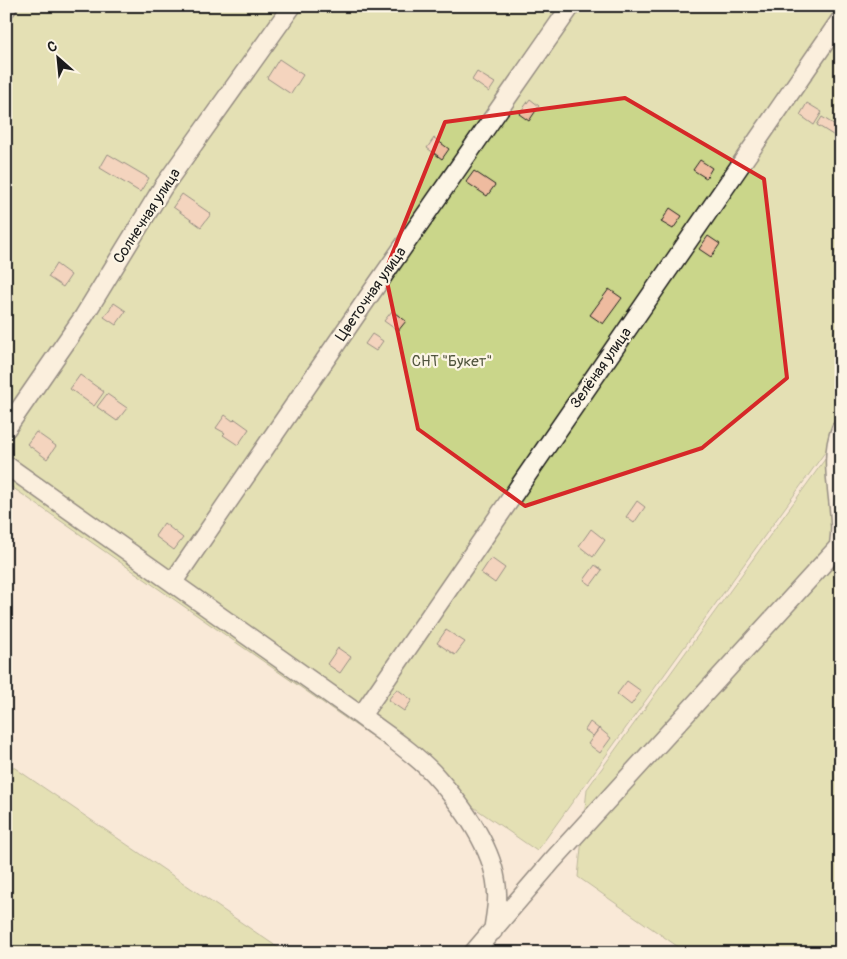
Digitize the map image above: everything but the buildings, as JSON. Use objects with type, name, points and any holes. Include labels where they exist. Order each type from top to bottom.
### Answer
[{"type":"street","name":"Солнечная улица","points":[[6,429],[84,316],[163,187],[292,6]]},
{"type":"street","name":"Цветочная улица","points":[[173,582],[571,6]]},
{"type":"street","name":"Зелёная улица","points":[[361,716],[841,19]]},
{"type":"street","points":[[473,953],[552,860],[840,544],[835,461],[836,440],[841,429]]},
{"type":"street","points":[[6,465],[361,716],[403,747],[432,772],[478,833],[488,852],[494,869],[497,892],[493,931]]},
{"type":"highlighted area","points":[[625,98],[764,179],[787,378],[702,448],[525,506],[418,429],[385,272],[445,122]]},
{"type":"green space","name":"СНТ \"Букет\"","points":[[6,6],[841,6],[841,430],[537,851],[6,483]]},
{"type":"green space","points":[[841,437],[841,953],[687,953],[578,877],[587,789]]},
{"type":"green space","points":[[6,762],[286,953],[6,953]]}]
